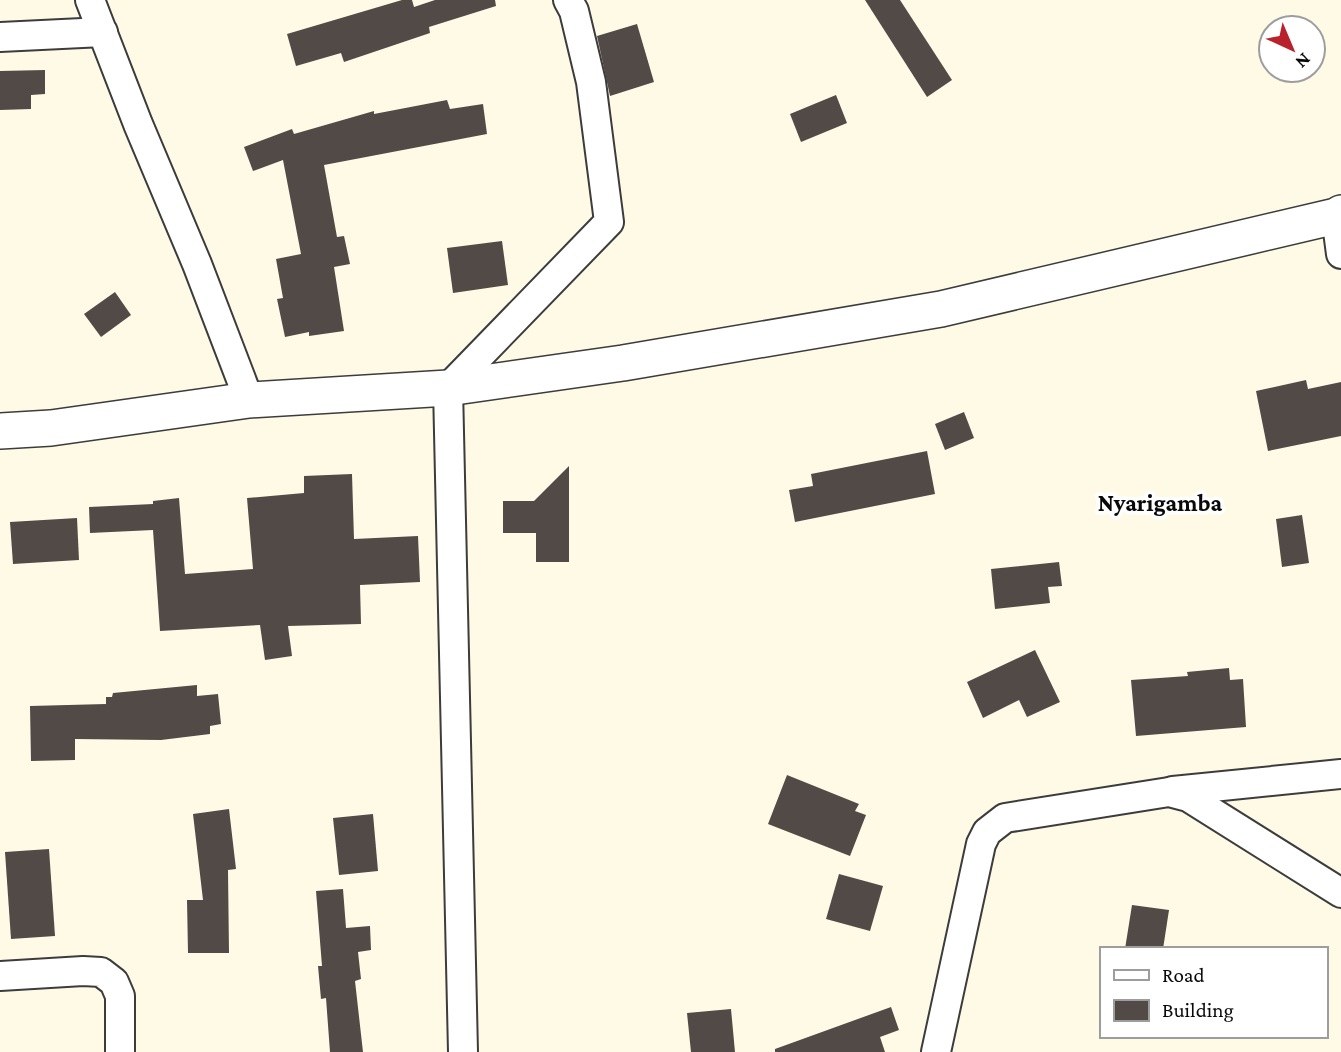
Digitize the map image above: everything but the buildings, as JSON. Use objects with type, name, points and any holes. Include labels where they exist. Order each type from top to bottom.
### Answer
[{"type":"street","points":[[90,0],[138,124],[198,264],[249,400]]},
{"type":"street","points":[[463,1052],[448,388],[609,222],[591,82],[574,11],[568,0]]},
{"type":"street","points":[[0,37],[103,32]]},
{"type":"street","points":[[0,431],[51,428],[249,400],[448,388],[623,363],[941,309],[1338,214],[1341,254]]},
{"type":"street","points":[[936,1052],[981,844],[987,832],[1005,818],[1169,792],[1341,774]]},
{"type":"street","points":[[1169,792],[1188,797],[1341,893]]},
{"type":"street","points":[[0,976],[101,972],[114,982],[120,996],[120,1052]]},
{"type":"district","name":"Nyarigamba","points":[[1160,503]]}]
